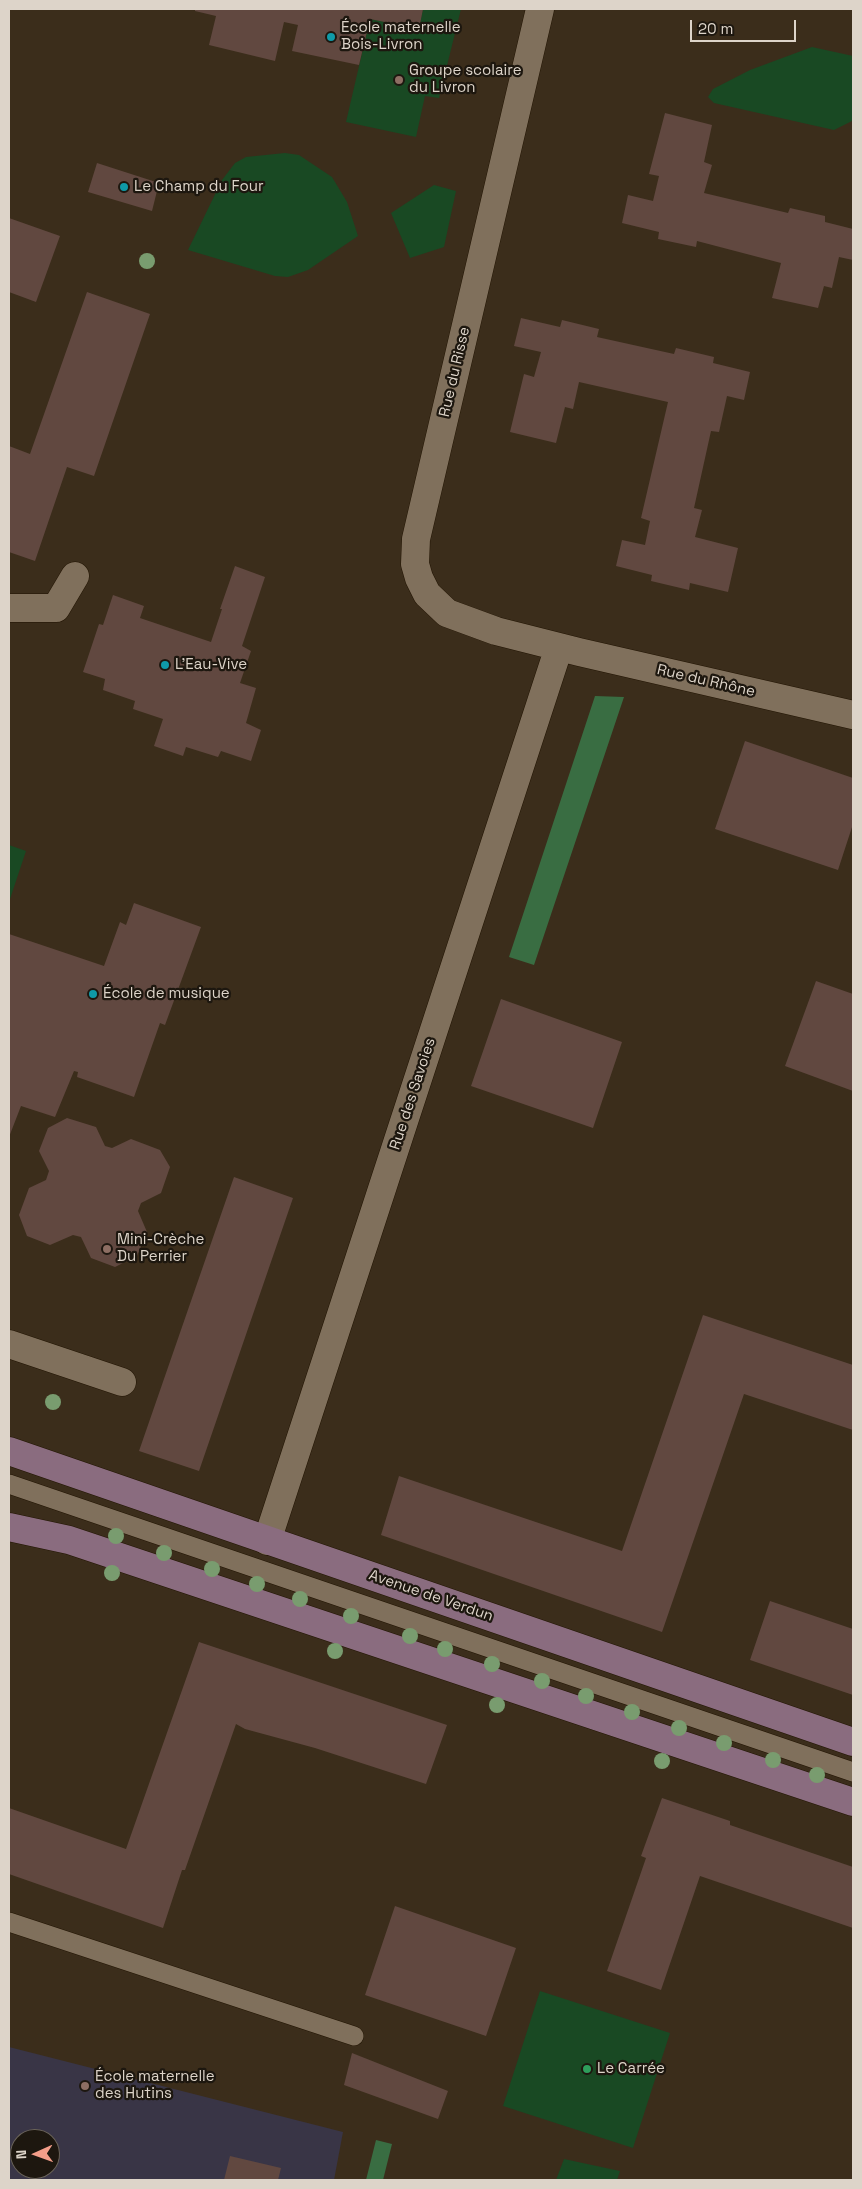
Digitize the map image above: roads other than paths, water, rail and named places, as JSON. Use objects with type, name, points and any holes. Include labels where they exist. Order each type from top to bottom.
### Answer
[{"type":"street","name":"Rue du Risse","points":[[540,9],[414,551],[419,578],[427,594],[447,613],[496,631],[559,647]]},
{"type":"street","points":[[9,608],[56,608],[75,576]]},
{"type":"street","name":"Rue du Rhône","points":[[559,647],[853,715]]},
{"type":"street","name":"Rue des Savoies","points":[[267,1541],[559,647]]},
{"type":"street","points":[[9,1344],[122,1382]]},
{"type":"street","name":"Avenue de Verdun","points":[[9,1451],[853,1742]]},
{"type":"street","points":[[9,1527],[69,1540],[853,1802]]},
{"type":"lane","name":"Avenue de Verdun","points":[[9,1484],[853,1772]]},
{"type":"lane","points":[[9,1922],[354,2036]]},
{"type":"place","name":"École maternelle Bois-Livron","points":[[331,37]]},
{"type":"place","name":"Groupe scolaire du Livron","points":[[399,80]]},
{"type":"place","name":"Le Champ du Four","points":[[124,187]]},
{"type":"place","name":"L'Eau-Vive","points":[[165,665]]},
{"type":"place","name":"École de musique","points":[[93,994]]},
{"type":"place","name":"Mini-Crèche Du Perrier","points":[[107,1249]]},
{"type":"place","name":"Le Carrée","points":[[587,2069]]},
{"type":"place","name":"École maternelle des Hutins","points":[[85,2086]]}]
